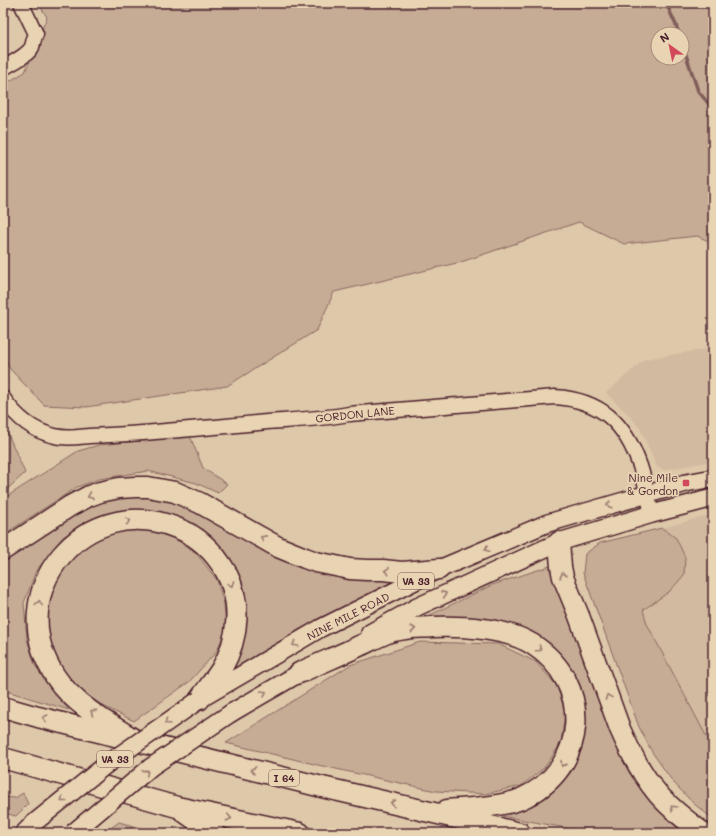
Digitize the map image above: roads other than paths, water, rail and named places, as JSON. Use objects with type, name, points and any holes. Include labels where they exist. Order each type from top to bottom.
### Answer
[{"type":"highway","points":[[3,550],[70,506],[89,496],[119,488],[148,487],[175,492],[200,503],[278,547],[316,562],[350,569],[402,572],[440,569]]},
{"type":"highway","points":[[137,741],[78,702],[62,686],[55,676],[48,664],[41,646],[37,622],[43,586],[55,563],[62,554],[82,536],[102,526],[113,523],[130,520],[154,521],[168,524],[188,533],[206,546],[216,557],[223,568],[233,591],[236,608],[235,634],[228,656],[222,668],[199,700]]},
{"type":"highway","points":[[559,542],[563,577],[627,746],[641,770],[659,795],[684,820],[703,833]]},
{"type":"highway","points":[[299,673],[390,632],[412,628],[453,627],[487,630],[507,634],[531,643],[546,654],[557,665],[567,681],[572,694],[575,704],[576,718],[572,745],[558,772],[546,783],[520,799],[500,804],[431,812]]},
{"type":"highway","name":"I 64","points":[[3,707],[322,787],[520,833]]},
{"type":"highway","points":[[3,758],[177,807],[300,833]]},
{"type":"highway","points":[[177,807],[214,833]]},
{"type":"main road","name":"NINE MILE ROAD","points":[[29,828],[107,764],[199,700],[321,628],[440,569],[548,523],[686,483],[713,478]]},
{"type":"main road","name":"VA 33","points":[[73,833],[151,767],[230,713],[417,607],[559,542],[652,514],[713,498]]},
{"type":"street","points":[[3,68],[29,51],[35,38],[36,34],[21,3]]},
{"type":"street","name":"GORDON LANE","points":[[3,398],[18,417],[28,425],[46,434],[67,438],[121,435],[330,417],[425,407],[563,397],[590,404],[612,418],[623,431],[633,448],[640,468],[652,514]]},
{"type":"waterway","points":[[666,3],[676,26]]},
{"type":"waterway","points":[[690,66],[698,91],[713,109]]},
{"type":"place","name":"Nine Mile & Gordon","points":[[686,483]]}]
